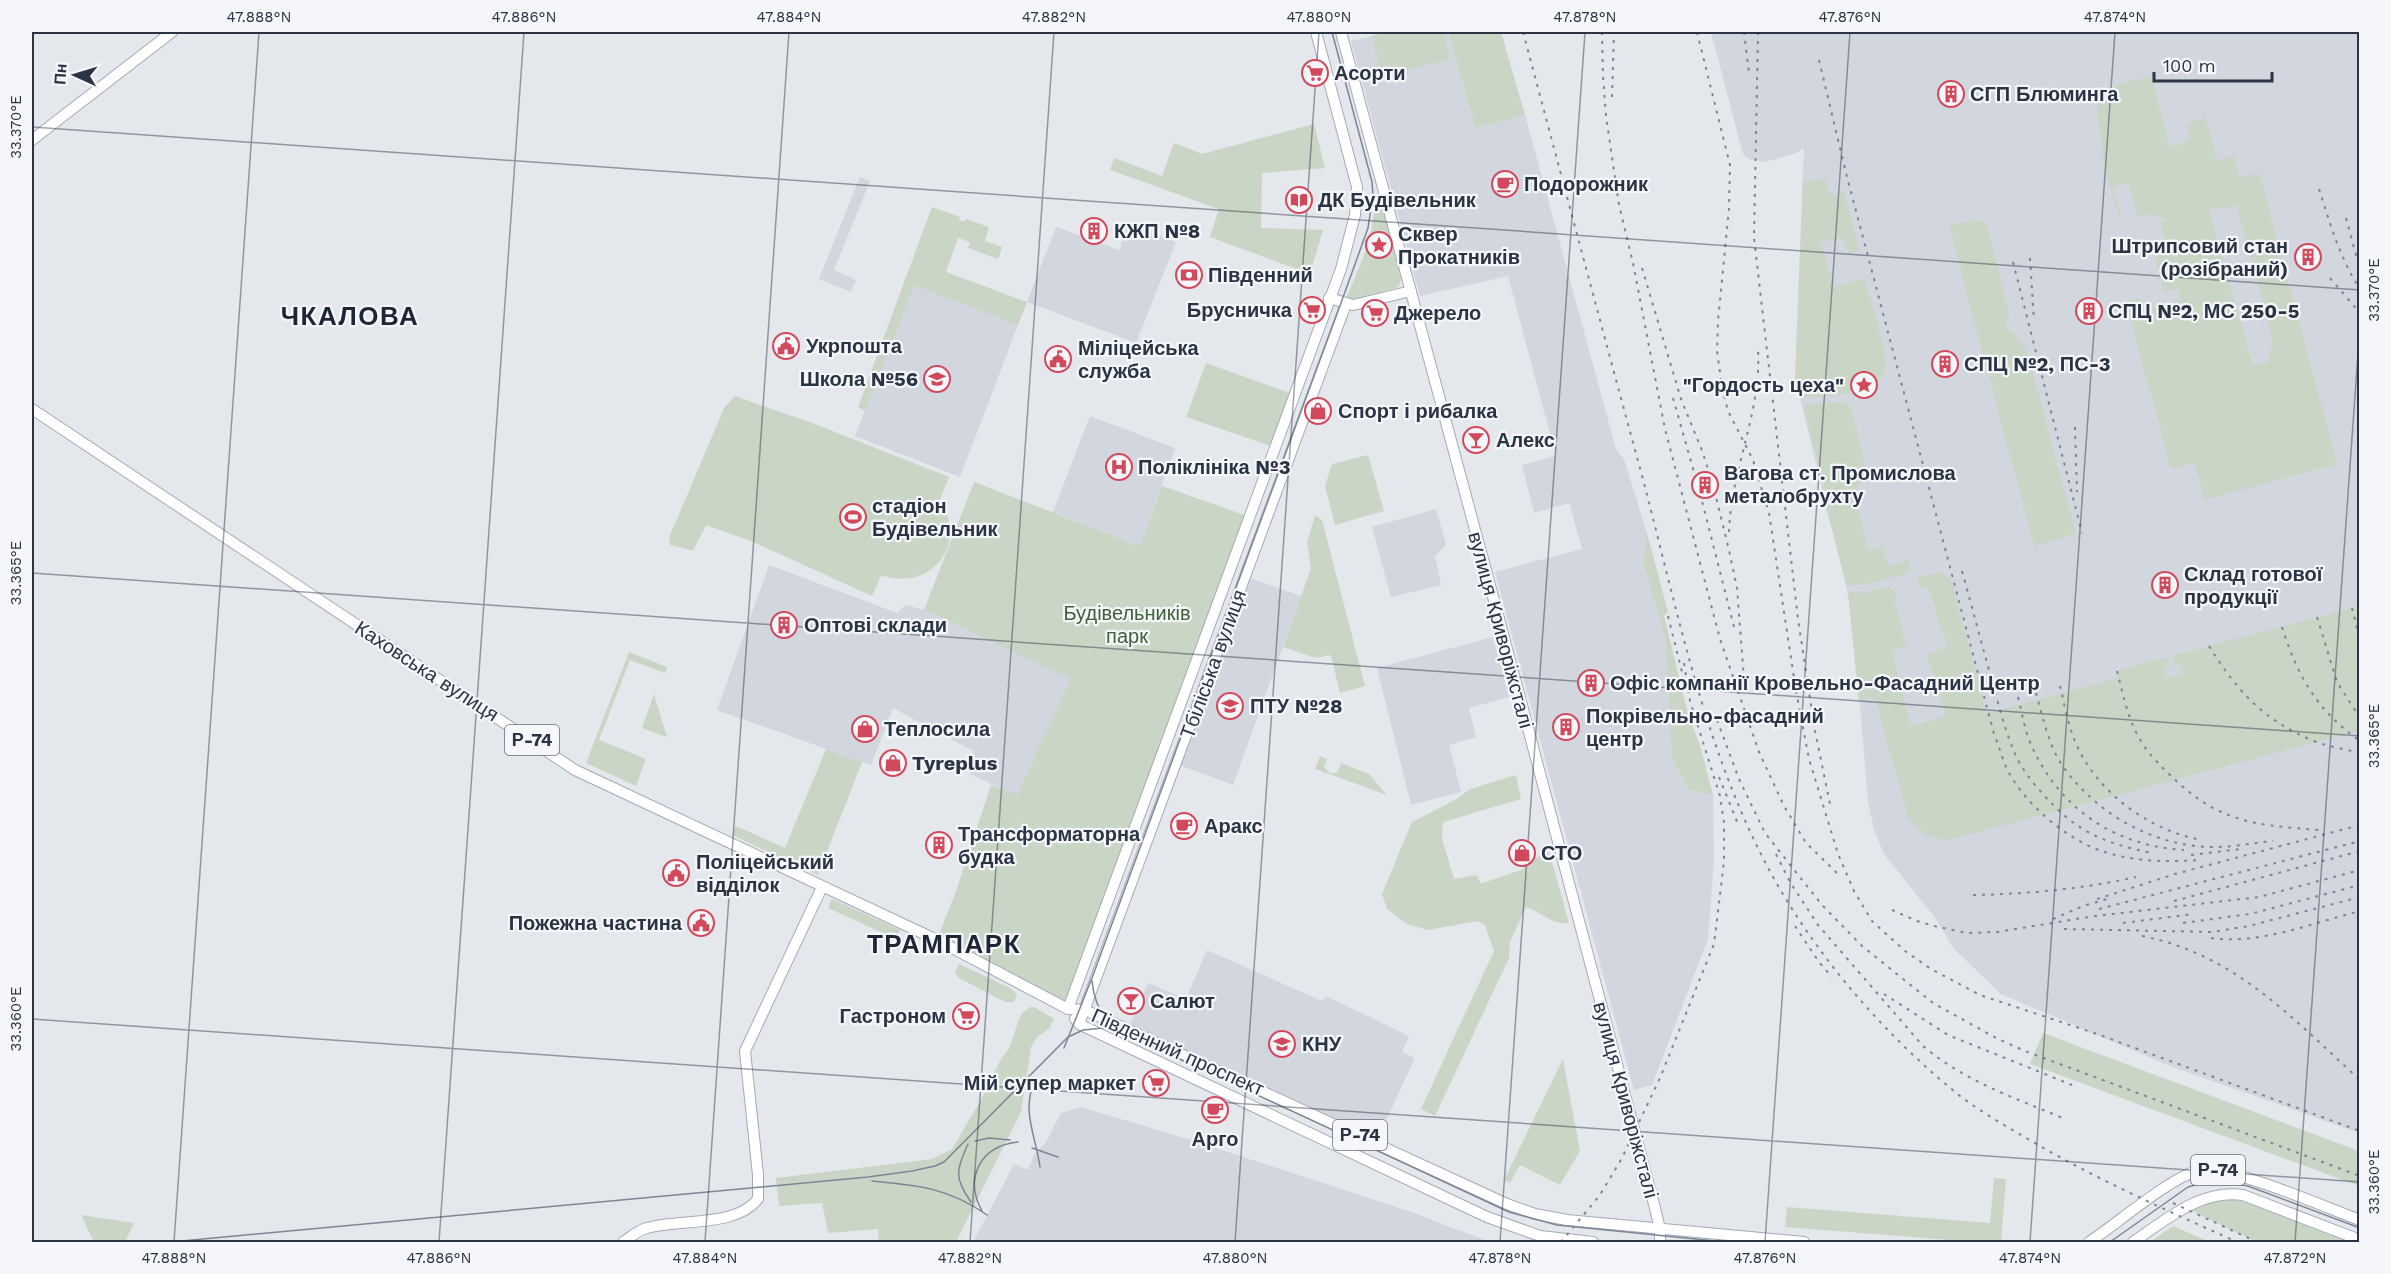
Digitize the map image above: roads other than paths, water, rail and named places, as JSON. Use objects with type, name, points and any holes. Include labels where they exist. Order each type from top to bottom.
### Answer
[{"type":"main road","points":[[32,140],[172,32]]},
{"type":"main road","points":[[1316,32],[1357,188],[1352,231],[1329,298],[1346,304],[1362,304],[1411,291]]},
{"type":"main road","name":"вулиця Криворіжсталі","points":[[1341,32],[1660,1229],[1660,1242]]},
{"type":"main road","name":"Тбіліська вулиця","points":[[1068,1009],[1329,298]]},
{"type":"main road","name":"Тбіліська вулиця","points":[[1079,1024],[1346,304]]},
{"type":"main road","name":"Каховська вулиця","points":[[32,409],[575,770],[937,940],[1068,1009]]},
{"type":"main road","points":[[623,1242],[647,1228],[714,1219],[742,1212],[752,1206],[759,1195],[745,1051],[822,887]]},
{"type":"main road","name":"Південний проспект","points":[[1068,1009],[1086,1010],[1507,1204],[1552,1218],[1804,1242]]},
{"type":"main road","name":"Південний проспект","points":[[1068,1009],[1079,1024],[1496,1220],[1540,1236],[1593,1242]]},
{"type":"main road","name":"Р-74","points":[[2089,1242],[2168,1186],[2196,1171],[2210,1169],[2248,1178],[2360,1220]]},
{"type":"main road","name":"Р-74","points":[[2133,1242],[2184,1207],[2203,1198],[2229,1193],[2243,1195],[2360,1240]]},
{"type":"tram line","points":[[1064,1048],[1092,978],[1368,228],[1373,195],[1372,182],[1332,32]]},
{"type":"tram line","points":[[1092,981],[1100,1009],[1108,1021],[1120,1031],[1509,1212],[1557,1225],[1725,1242]]},
{"type":"tram line","points":[[171,1242],[868,1177],[935,1166],[944,1162],[1068,1037],[1083,1030],[1114,1027]]},
{"type":"tram line","points":[[1036,1079],[1031,1090],[1029,1112],[1040,1167]]},
{"type":"tram line","points":[[975,1141],[989,1138],[1010,1140]]},
{"type":"tram line","points":[[982,1211],[975,1187],[975,1176],[979,1166],[994,1150],[1018,1142]]},
{"type":"tram line","points":[[968,1144],[959,1167],[959,1180],[971,1202]]},
{"type":"tram line","points":[[1032,1148],[1058,1157]]},
{"type":"tram line","points":[[2110,1242],[2188,1187],[2213,1180],[2248,1186],[2360,1228]]},
{"type":"tram line","points":[[872,1181],[904,1184],[946,1193],[987,1215]]},
{"type":"railway","points":[[1523,32],[1689,660],[1735,798],[1774,878],[1818,947],[1871,1012],[1899,1042],[1960,1096],[1999,1122],[2075,1165],[2237,1242]]},
{"type":"railway","points":[[1602,32],[1606,116],[1619,205],[1633,263],[1665,429],[1720,639],[1759,752],[1784,806],[1806,843],[1838,874]]},
{"type":"railway","points":[[1612,97],[1614,32]]},
{"type":"railway","points":[[1697,32],[1730,165],[1729,208],[1718,321],[1717,351],[1722,387],[1728,411],[1753,460],[1769,513],[1796,691],[1809,759],[1838,854],[1854,891],[1872,921],[1905,951],[1931,969],[1980,995],[2097,1034],[2360,1131]]},
{"type":"railway","points":[[1744,32],[1749,73]]},
{"type":"railway","points":[[1758,32],[1754,238],[1798,619],[1815,731],[1830,804]]},
{"type":"railway","points":[[1819,60],[1846,173],[1994,734],[2007,769],[2025,796],[2050,820],[2093,848],[2142,860],[2200,860]]},
{"type":"railway","points":[[2319,189],[2341,253],[2360,289]]},
{"type":"railway","points":[[2346,218],[2360,270]]},
{"type":"railway","points":[[2030,258],[2034,321]]},
{"type":"railway","points":[[2013,262],[2082,533]]},
{"type":"railway","points":[[1642,268],[1681,399],[1713,485],[1729,550],[1737,588],[1745,692]]},
{"type":"railway","points":[[2330,278],[2360,313]]},
{"type":"railway","points":[[1729,532],[1735,486],[1755,395],[1758,349]]},
{"type":"railway","points":[[1673,398],[1734,627]]},
{"type":"railway","points":[[2075,427],[2077,492]]},
{"type":"railway","points":[[1962,571],[2005,727],[2024,771],[2054,806],[2078,826],[2104,840],[2152,853]]},
{"type":"railway","points":[[2352,608],[2360,640]]},
{"type":"railway","points":[[1668,616],[1682,672]]},
{"type":"railway","points":[[2317,617],[2337,682],[2360,718]]},
{"type":"railway","points":[[2282,627],[2294,661],[2310,691],[2332,717],[2360,741]]},
{"type":"railway","points":[[2209,646],[2241,691],[2280,724],[2314,741],[2360,753]]},
{"type":"railway","points":[[1561,1242],[1600,1195],[1622,1158],[1660,1078],[1714,944],[1724,862],[1724,823],[1720,796],[1690,701],[1684,663]]},
{"type":"railway","points":[[2117,671],[2129,714],[2141,741],[2159,764],[2188,791],[2205,803],[2239,819],[2276,826],[2320,830]]},
{"type":"railway","points":[[2060,686],[2067,717],[2081,755],[2106,788],[2139,815],[2177,834],[2197,839]]},
{"type":"railway","points":[[2036,693],[2049,739],[2062,765],[2092,798],[2128,824],[2170,841],[2192,845],[2221,847],[2273,841]]},
{"type":"railway","points":[[2018,697],[2028,737],[2042,765],[2056,786],[2073,804],[2091,819],[2134,841],[2184,850]]},
{"type":"railway","points":[[1717,720],[1739,779],[1765,833],[1822,905],[1862,946],[1933,1003],[1996,1038],[2025,1051],[2360,1176]]},
{"type":"railway","points":[[1719,777],[1738,824]]},
{"type":"railway","points":[[2097,899],[2175,874],[2360,825]]},
{"type":"railway","points":[[2099,909],[2360,841]]},
{"type":"railway","points":[[2191,855],[2241,849]]},
{"type":"railway","points":[[2174,901],[2360,851]]},
{"type":"railway","points":[[1776,854],[1790,882],[1818,925],[1923,1046],[1973,1079],[2065,1119]]},
{"type":"railway","points":[[1892,910],[1938,927],[1967,933],[1997,932],[2095,916],[2259,897],[2360,870]]},
{"type":"railway","points":[[1973,895],[2055,890],[2136,877]]},
{"type":"railway","points":[[2183,923],[2250,914],[2360,885]]},
{"type":"railway","points":[[2064,929],[2212,932],[2249,926],[2360,897]]},
{"type":"railway","points":[[2053,919],[2107,899]]},
{"type":"railway","points":[[2211,938],[2267,936],[2360,911]]},
{"type":"railway","points":[[2123,923],[2194,914]]},
{"type":"railway","points":[[1795,926],[1832,977]]},
{"type":"railway","points":[[2142,936],[2175,945],[2234,973],[2286,1012],[2360,1080]]},
{"type":"railway","points":[[1884,994],[1948,1035],[2072,1085]]},
{"type":"railway","points":[[2173,1203],[2257,1242]]},
{"type":"place","name":"Асорти","points":[[1315,73]]},
{"type":"place","name":"СГП Блюминга","points":[[1951,94]]},
{"type":"place","name":"Подорожник","points":[[1505,184]]},
{"type":"place","name":"ДК Будівельник","points":[[1299,200]]},
{"type":"place","name":"КЖП №8","points":[[1094,231]]},
{"type":"place","name":"Сквер Прокатників","points":[[1379,245]]},
{"type":"place","name":"Штрипсовий стан (розібраний)","points":[[2308,257]]},
{"type":"place","name":"Південний","points":[[1189,275]]},
{"type":"place","name":"Брусничка","points":[[1312,310]]},
{"type":"place","name":"СПЦ №2, МС 250-5","points":[[2089,311]]},
{"type":"place","name":"Джерело","points":[[1375,313]]},
{"type":"place","name":"Укрпошта","points":[[786,346]]},
{"type":"place","name":"Міліцейська служба","points":[[1058,359]]},
{"type":"place","name":"СПЦ №2, ПС-3","points":[[1945,364]]},
{"type":"place","name":"Школа №56","points":[[937,379]]},
{"type":"place","name":"\"Гордость цеха\"","points":[[1864,385]]},
{"type":"place","name":"Спорт і рибалка","points":[[1318,411]]},
{"type":"place","name":"Алекс","points":[[1476,440]]},
{"type":"place","name":"Поліклініка №3","points":[[1119,467]]},
{"type":"place","name":"Вагова ст. Промислова металобрухту","points":[[1705,485]]},
{"type":"place","name":"стадіон Будівельник","points":[[853,517]]},
{"type":"place","name":"Склад готової продукції","points":[[2165,585]]},
{"type":"place","name":"Оптові склади","points":[[784,625]]},
{"type":"place","name":"Офіс компанії Кровельно-Фасадний Центр","points":[[1591,683]]},
{"type":"place","name":"ПТУ №28","points":[[1230,706]]},
{"type":"place","name":"Покрівельно-фасадний центр","points":[[1566,727]]},
{"type":"place","name":"Теплосила","points":[[865,729]]},
{"type":"place","name":"Tyreplus","points":[[893,763]]},
{"type":"place","name":"Аракс","points":[[1184,826]]},
{"type":"place","name":"Трансформаторна будка","points":[[939,845]]},
{"type":"place","name":"СТО","points":[[1522,853]]},
{"type":"place","name":"Поліцейський відділок","points":[[676,873]]},
{"type":"place","name":"Пожежна частина","points":[[701,923]]},
{"type":"place","name":"Салют","points":[[1131,1001]]},
{"type":"place","name":"Гастроном","points":[[966,1016]]},
{"type":"place","name":"КНУ","points":[[1282,1044]]},
{"type":"place","name":"Мій супер маркет","points":[[1156,1083]]},
{"type":"place","name":"Арго","points":[[1215,1110]]},
{"type":"district","name":"ЧКАЛОВА","points":[[350,316]]},
{"type":"district","name":"ТРАМПАРК","points":[[944,944]]},
{"type":"park label","name":"Будівельників парк","points":[[1127,624]]}]
